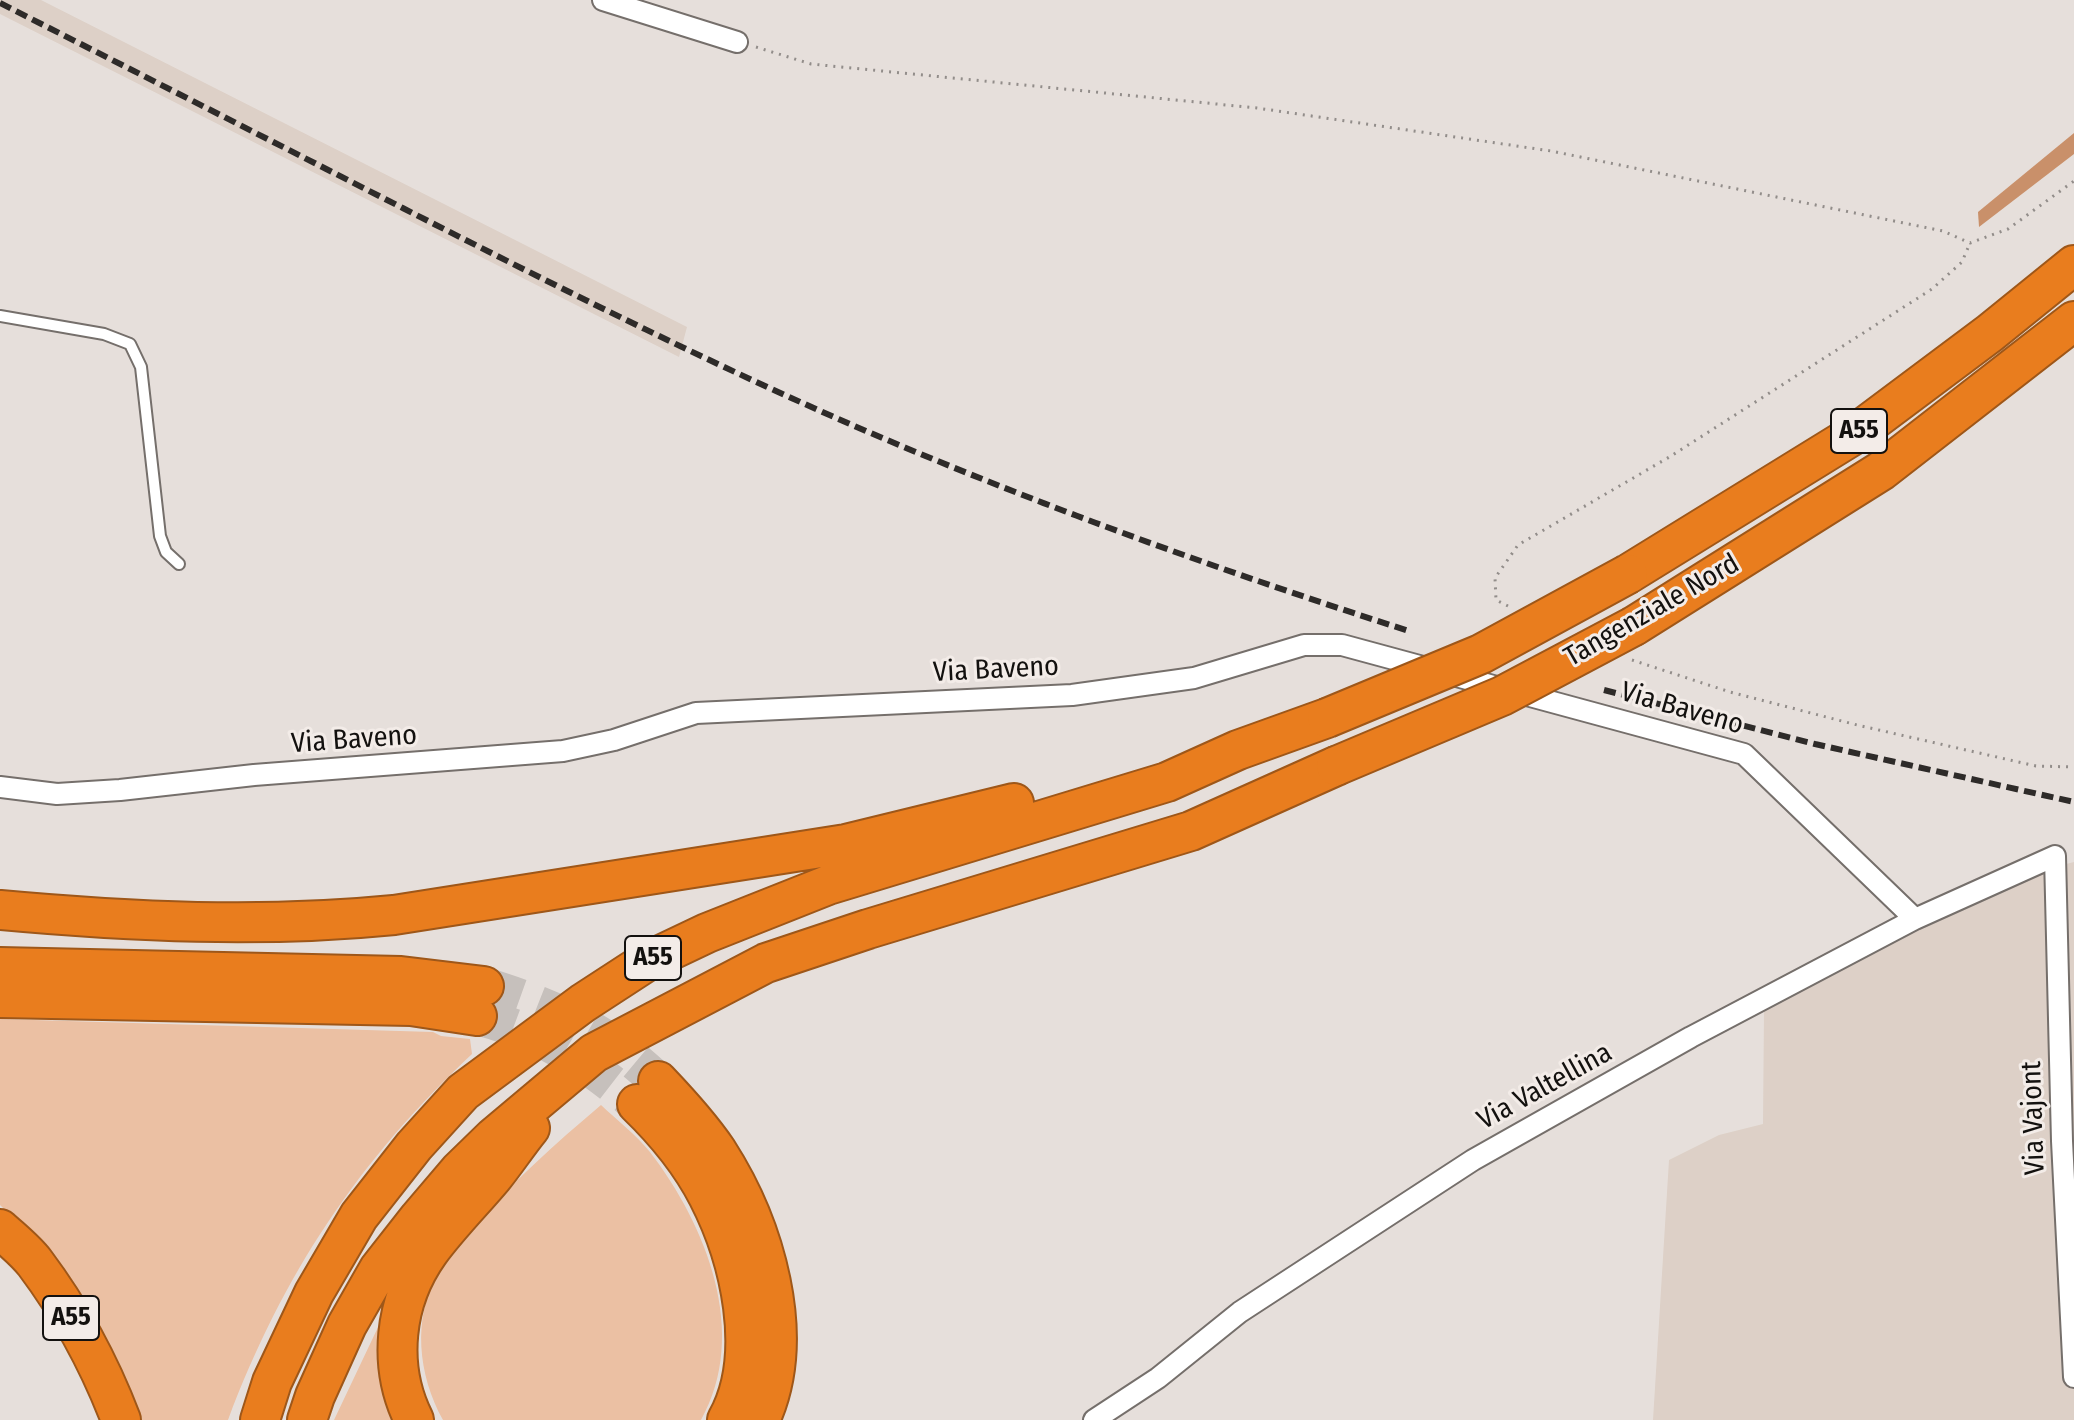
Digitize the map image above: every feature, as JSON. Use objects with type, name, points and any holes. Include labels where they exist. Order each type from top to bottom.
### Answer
[{"type":"highway","name":"Tangenziale Nord","points":[[1238,750],[1327,718],[1481,654],[1628,574],[1855,434],[1990,333],[2074,265]]},
{"type":"highway","name":"Tangenziale Nord","points":[[567,1077],[594,1053],[766,963],[1191,831],[1502,696],[1634,626],[1881,471],[2074,321]]},
{"type":"highway","name":"A55","points":[[0,910],[254,924],[326,922],[394,915],[846,844],[1129,773],[1238,750]]},
{"type":"highway","name":"A55","points":[[260,1420],[272,1382],[314,1293],[359,1216],[414,1146],[463,1092],[583,1003],[646,962],[707,933],[828,885],[1167,782],[1238,750]]},
{"type":"highway","points":[[0,967],[401,976],[480,1001],[411,1006],[0,998]]},
{"type":"highway","name":"A55","points":[[307,1420],[347,1325],[379,1269],[459,1171],[494,1137],[567,1077]]},
{"type":"highway","name":"A55","points":[[414,1420],[398,1373],[397,1336],[405,1299],[428,1254],[494,1175],[567,1077]]},
{"type":"highway","points":[[727,1420],[740,1390],[746,1331],[734,1264],[708,1196],[664,1130],[648,1092],[686,1111],[717,1152],[740,1194],[759,1241],[770,1284],[776,1349],[773,1379],[760,1420]]},
{"type":"highway","name":"A55","points":[[0,1229],[34,1261],[76,1325],[109,1386],[121,1420]]},
{"type":"street","points":[[603,0],[737,42]]},
{"type":"street","name":"Via Baveno","points":[[0,787],[57,794],[563,751],[614,740],[696,713],[1072,695],[1194,678],[1304,645],[1342,645],[1744,754],[1915,919]]},
{"type":"street","name":"Via Valtellina","points":[[1094,1420],[1158,1378],[1240,1312],[1473,1160],[1691,1037],[1915,919],[2055,856]]},
{"type":"street","name":"Via Vajont","points":[[2055,856],[2062,1141],[2074,1377]]},
{"type":"lane","points":[[0,316],[104,334],[130,344],[141,367],[160,536],[166,552],[179,564]]},
{"type":"path","points":[[737,42],[811,64],[1257,108],[1551,151],[1943,231],[1970,243],[2008,229],[2074,181]]},
{"type":"shaded area","points":[[0,0],[41,0],[687,327],[679,357],[0,14]]},
{"type":"shaded area","points":[[2074,133],[2074,154],[1979,227],[1978,212]]},
{"type":"shaded area","points":[[2074,862],[2074,1420],[1653,1420],[1669,1160],[1719,1135],[1763,1124],[1764,1010],[1918,925],[2043,870]]},
{"type":"shaded area","points":[[0,1019],[433,1032],[441,1036],[470,1039],[472,1054],[394,1136],[328,1222],[273,1316],[228,1420],[142,1420],[116,1361],[83,1304],[44,1252],[0,1205]]},
{"type":"shaded area","points":[[601,1105],[650,1152],[688,1212],[704,1246],[715,1281],[721,1316],[722,1352],[715,1386],[701,1420],[443,1420],[428,1384],[421,1346],[424,1309],[438,1273],[458,1245],[502,1196]]},
{"type":"shaded area","points":[[380,1323],[380,1369],[395,1420],[334,1420]]},
{"type":"tunnel","points":[[484,986],[535,1003],[584,1026],[620,1049],[658,1081]]},
{"type":"tunnel","points":[[477,1016],[523,1031],[562,1050],[637,1104]]},
{"type":"railway","points":[[0,3],[550,283],[840,420],[1088,520],[1280,589],[1409,631]]},
{"type":"railway","points":[[1604,690],[1815,744],[2074,802]]}]
